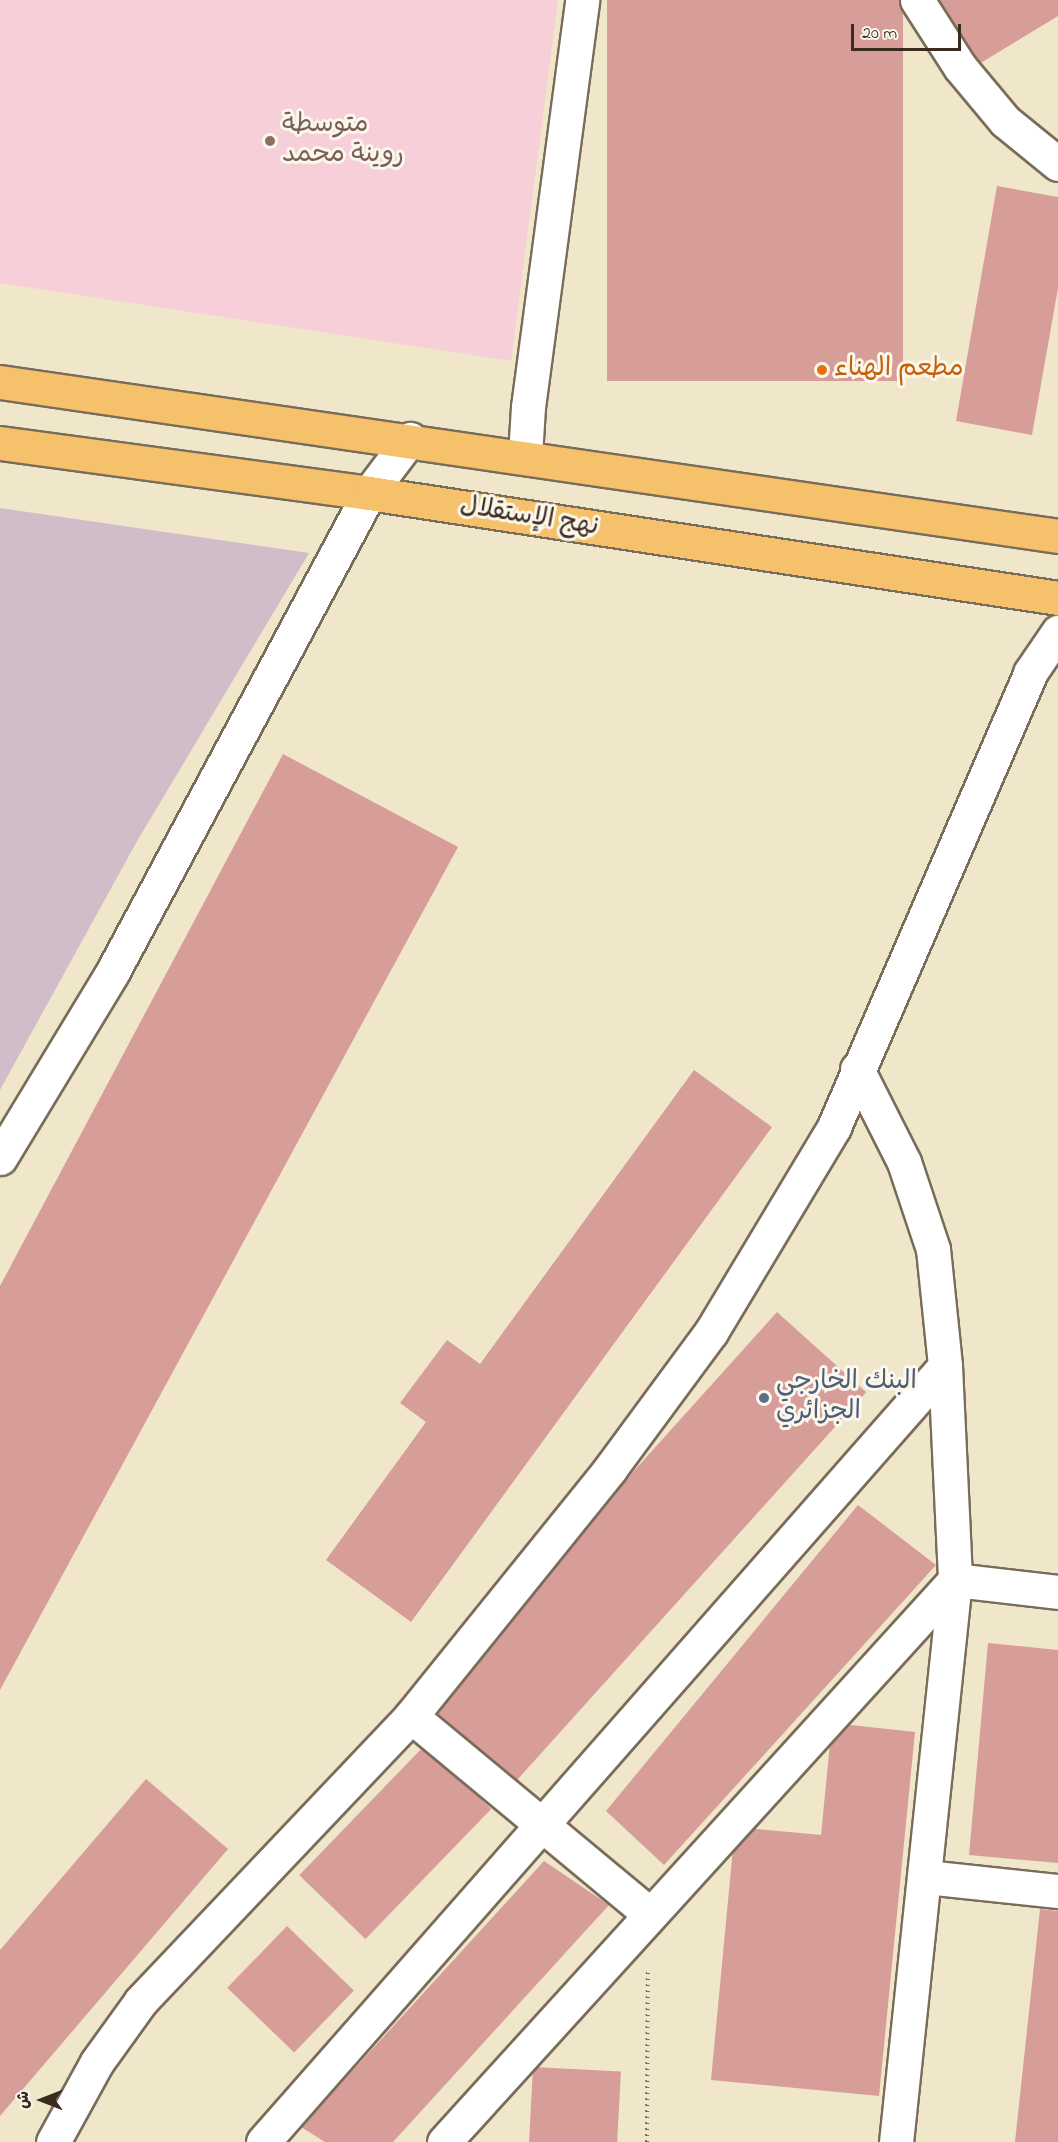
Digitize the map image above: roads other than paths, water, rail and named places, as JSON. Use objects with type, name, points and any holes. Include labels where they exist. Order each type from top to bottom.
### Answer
[{"type":"main road","points":[[0,382],[525,456],[1058,536]]},
{"type":"main road","name":"نهج الإستقلال","points":[[0,443],[369,493],[1058,598]]},
{"type":"street","points":[[525,456],[528,407],[582,0]]},
{"type":"street","points":[[917,0],[960,67],[1005,121],[1058,164]]},
{"type":"street","points":[[0,1158],[112,973],[369,493],[410,440]]},
{"type":"street","points":[[67,2140],[97,2062],[141,2001],[411,1716],[610,1469],[711,1332],[834,1127],[857,1069],[1030,673],[1058,632]]},
{"type":"street","points":[[857,1069],[904,1162],[933,1249],[945,1366],[955,1580],[926,1877],[896,2142]]},
{"type":"street","points":[[263,2142],[542,1828],[945,1366]]},
{"type":"street","points":[[955,1580],[1058,1592]]},
{"type":"street","points":[[444,2142],[648,1913],[955,1580]]},
{"type":"street","points":[[411,1716],[542,1828],[648,1913]]},
{"type":"street","points":[[926,1877],[1058,1891]]},
{"type":"place","name":"متوسطة روينة محمد","points":[[270,141]]},
{"type":"place","name":"مطعم الهناء","points":[[822,370]]},
{"type":"place","name":"البنك الخارجي الجزائري","points":[[764,1398]]}]
